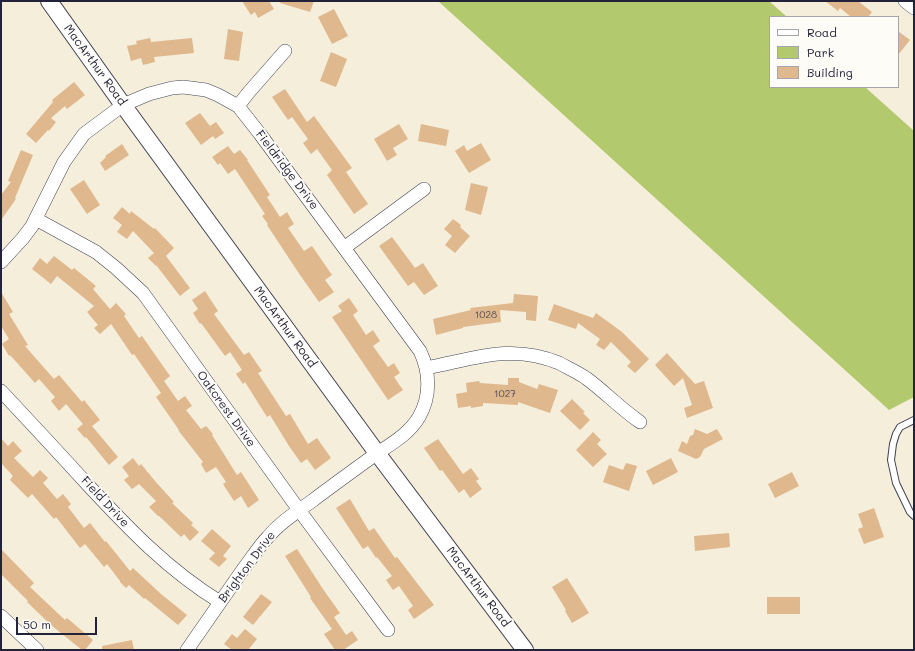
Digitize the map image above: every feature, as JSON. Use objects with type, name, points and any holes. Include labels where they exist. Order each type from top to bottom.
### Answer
[{"type":"street","name":"MacArthur Road","points":[[49,1],[377,454],[525,650]]},
{"type":"street","points":[[905,1],[914,8]]},
{"type":"street","points":[[238,106],[285,52]]},
{"type":"street","name":"Fieldridge Drive","points":[[1,262],[32,226],[64,162],[84,134],[123,105],[160,91],[183,87],[206,90],[218,95],[238,106],[260,134],[423,357],[428,381],[428,394],[426,402],[419,416],[409,429],[377,454]]},
{"type":"street","points":[[344,248],[424,189]]},
{"type":"street","name":"Oakcrest Drive","points":[[36,219],[96,252],[143,293],[299,510],[388,630]]},
{"type":"street","points":[[426,368],[485,355],[505,353],[536,356],[573,370],[585,377],[640,422]]},
{"type":"street","name":"Field Drive","points":[[1,391],[154,552],[198,588],[220,602]]},
{"type":"street","name":"Brighton Drive","points":[[187,650],[268,537],[285,520],[377,454]]},
{"type":"street","points":[[1,616],[37,650]]},
{"type":"lane","points":[[914,420],[900,427],[893,444],[891,460],[896,483],[910,512],[914,516]]},
{"type":"green space","points":[[438,1],[769,1],[786,16],[769,16],[769,88],[866,88],[914,131],[914,397],[889,410]]},
{"type":"building","points":[[242,1],[269,1],[274,9],[258,18],[255,12],[251,15]]},
{"type":"building","points":[[281,1],[314,1],[310,12],[280,3]]},
{"type":"building","points":[[825,1],[858,1],[872,12],[869,16],[850,16],[840,8],[838,11]]},
{"type":"building","points":[[334,9],[348,36],[332,44],[318,17]]},
{"type":"building","points":[[228,29],[243,32],[239,61],[224,59]]},
{"type":"building","points":[[899,32],[910,40],[899,54]]},
{"type":"building","points":[[150,38],[151,42],[192,38],[194,53],[154,57],[155,62],[143,65],[141,58],[131,61],[127,46],[137,44],[136,41]]},
{"type":"building","points":[[331,52],[347,59],[336,87],[320,81]]},
{"type":"building","points":[[74,82],[85,95],[67,109],[65,106],[51,118],[56,122],[36,143],[26,134],[53,102],[52,100]]},
{"type":"building","points":[[285,89],[307,122],[314,116],[352,168],[346,172],[368,204],[354,214],[327,175],[332,170],[317,149],[311,154],[303,143],[308,139],[292,117],[288,120],[272,97]]},
{"type":"building","points":[[200,113],[210,126],[216,122],[224,133],[215,139],[213,136],[201,145],[185,123]]},
{"type":"building","points":[[399,124],[408,139],[393,148],[397,155],[387,161],[374,139]]},
{"type":"building","points":[[421,124],[449,130],[446,146],[418,141]]},
{"type":"building","points":[[481,143],[491,160],[469,173],[455,151],[464,145],[467,151]]},
{"type":"building","points":[[122,144],[129,155],[105,171],[100,163],[106,157],[105,156]]},
{"type":"building","points":[[228,146],[234,154],[240,150],[270,195],[267,197],[280,217],[287,212],[294,224],[288,228],[304,251],[312,246],[332,275],[325,280],[334,292],[319,302],[267,225],[268,224],[262,216],[265,214],[235,169],[228,174],[220,163],[218,165],[212,157]]},
{"type":"building","points":[[21,150],[33,155],[15,198],[16,199],[1,220],[1,195],[11,182],[8,181]]},
{"type":"building","points":[[84,180],[100,205],[87,214],[70,189]]},
{"type":"building","points":[[471,183],[488,187],[481,215],[465,210]]},
{"type":"building","points":[[122,207],[130,214],[131,211],[154,229],[155,228],[174,248],[166,256],[190,288],[180,296],[156,265],[148,258],[154,253],[133,231],[127,239],[117,232],[122,225],[113,218]]},
{"type":"building","points":[[453,219],[461,225],[460,227],[470,236],[455,253],[445,245],[452,236],[444,229]]},
{"type":"building","points":[[392,237],[415,268],[423,263],[438,286],[424,295],[414,282],[408,286],[379,246]]},
{"type":"building","points":[[54,256],[72,270],[74,268],[96,286],[93,289],[110,309],[116,303],[126,314],[124,316],[139,338],[142,336],[170,376],[164,381],[178,401],[185,396],[192,406],[186,410],[201,429],[206,426],[213,434],[212,435],[237,475],[241,472],[259,500],[248,508],[241,496],[234,501],[223,484],[226,482],[216,467],[206,473],[201,464],[203,462],[178,430],[156,397],[161,393],[111,324],[100,334],[94,328],[98,325],[87,312],[94,306],[57,276],[51,284],[32,269],[40,258],[47,264]]},
{"type":"building","points":[[205,291],[218,311],[214,314],[244,355],[249,352],[262,371],[258,373],[286,416],[290,414],[308,444],[317,438],[331,458],[315,470],[307,459],[301,463],[270,415],[267,417],[245,382],[243,384],[236,374],[242,370],[230,352],[225,356],[193,313],[198,309],[192,300]]},
{"type":"building","points":[[1,292],[13,312],[9,314],[28,345],[25,346],[54,379],[59,375],[82,402],[84,400],[100,420],[92,426],[118,457],[109,465],[86,437],[85,438],[77,429],[83,424],[66,404],[59,411],[51,401],[55,397],[39,379],[35,383],[10,355],[9,356],[2,344],[9,339],[1,326]]},
{"type":"building","points":[[514,294],[538,296],[536,321],[526,320],[526,312],[500,310],[501,322],[463,327],[436,335],[433,319],[471,310],[470,308],[513,303]]},
{"type":"building","points":[[349,298],[358,311],[353,315],[366,335],[373,330],[380,341],[373,346],[388,367],[394,363],[400,373],[394,377],[403,390],[388,400],[332,317],[342,311],[338,306]]},
{"type":"building","points":[[554,304],[593,318],[596,313],[622,332],[649,359],[635,373],[627,366],[631,362],[611,342],[604,350],[596,345],[600,339],[578,323],[576,329],[548,320]]},
{"type":"building","points":[[667,353],[695,384],[704,381],[713,408],[687,418],[684,408],[692,405],[683,378],[674,386],[655,365]]},
{"type":"building","points":[[508,378],[519,378],[519,382],[537,389],[539,384],[558,390],[550,413],[518,402],[518,405],[483,403],[483,406],[458,408],[456,394],[467,392],[466,383],[479,381],[480,383],[508,385]]},
{"type":"building","points":[[572,399],[585,412],[583,413],[590,420],[580,430],[560,411]]},
{"type":"building","points":[[695,429],[707,434],[717,429],[723,439],[704,449],[700,457],[696,459],[678,451],[682,441],[687,444]]},
{"type":"building","points":[[593,432],[601,440],[597,444],[607,454],[593,467],[576,450]]},
{"type":"building","points":[[1,438],[8,446],[13,441],[22,451],[14,458],[33,477],[40,470],[48,478],[43,483],[57,499],[63,494],[71,504],[68,507],[84,528],[90,523],[130,571],[133,568],[161,594],[187,615],[178,625],[145,598],[144,599],[129,585],[126,588],[107,564],[104,567],[85,544],[80,548],[56,517],[54,519],[32,494],[28,498],[10,480],[13,476],[1,463]]},
{"type":"building","points":[[438,439],[463,474],[471,468],[479,479],[476,481],[482,489],[470,498],[464,489],[459,493],[442,470],[440,471],[424,448]]},
{"type":"building","points":[[133,458],[139,466],[141,464],[174,502],[172,503],[193,523],[191,525],[199,532],[190,541],[184,534],[181,537],[149,507],[156,501],[139,484],[132,489],[124,480],[129,476],[122,467]]},
{"type":"building","points":[[671,458],[678,472],[653,485],[646,471]]},
{"type":"building","points":[[626,463],[637,466],[629,491],[603,482],[609,465],[623,470]]},
{"type":"building","points":[[792,472],[799,486],[775,498],[768,484]]},
{"type":"building","points":[[350,499],[369,531],[374,528],[395,558],[397,557],[434,605],[414,619],[408,610],[413,606],[399,586],[393,590],[386,580],[392,576],[377,557],[376,558],[368,546],[363,549],[336,508]]},
{"type":"building","points":[[874,508],[884,537],[864,544],[858,529],[863,527],[858,514]]},
{"type":"building","points":[[212,529],[231,546],[223,556],[227,559],[219,567],[209,559],[215,553],[201,541]]},
{"type":"building","points":[[729,533],[730,547],[695,551],[694,536]]},
{"type":"building","points":[[1,549],[34,583],[30,587],[65,620],[67,618],[93,640],[85,650],[82,650],[51,625],[1,574]]},
{"type":"building","points":[[297,549],[340,613],[334,617],[346,635],[352,631],[358,640],[343,650],[335,650],[324,634],[332,629],[310,598],[311,597],[285,556]]},
{"type":"building","points":[[567,578],[589,613],[572,623],[552,587]]},
{"type":"building","points":[[261,594],[272,602],[253,625],[243,617]]},
{"type":"building","points":[[767,597],[800,597],[800,614],[767,614]]},
{"type":"building","points":[[245,629],[257,639],[248,650],[232,650],[224,644],[232,634],[237,638]]},
{"type":"building","points":[[132,640],[134,650],[102,650],[102,646]]}]
